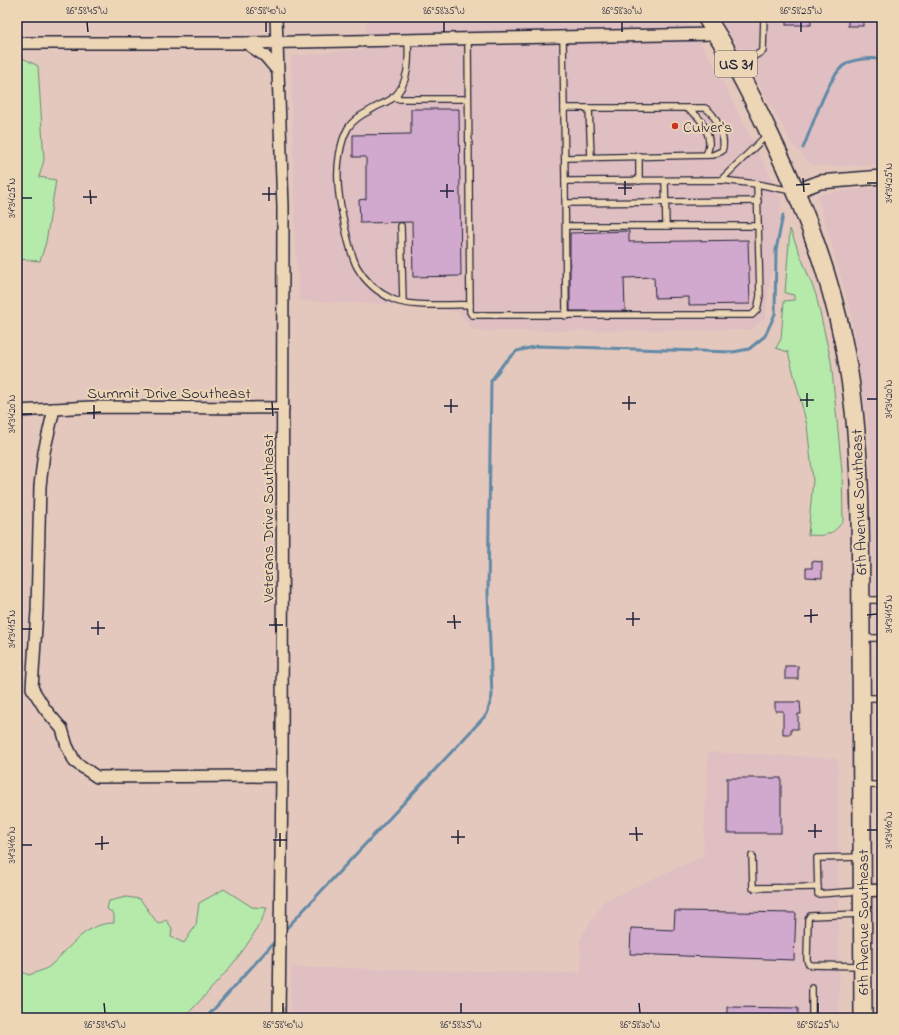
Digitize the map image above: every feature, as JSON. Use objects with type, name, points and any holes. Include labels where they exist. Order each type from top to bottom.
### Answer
[{"type":"main road","name":"6th Avenue Southeast","points":[[706,17],[737,66],[796,191],[819,252],[833,296],[847,363],[856,430],[858,464],[861,638],[863,1018]]},
{"type":"street","name":"Veterans Drive Southeast","points":[[276,17],[283,207],[282,776],[279,1018]]},
{"type":"street","points":[[17,43],[276,43],[717,34]]},
{"type":"street","points":[[246,43],[265,56],[277,70]]},
{"type":"street","points":[[796,191],[820,182],[882,177]]},
{"type":"street","name":"Summit Drive Southeast","points":[[17,411],[91,407],[283,408]]},
{"type":"street","points":[[54,409],[44,452],[40,486],[37,611],[32,688],[45,709],[62,729],[67,746],[75,762],[97,777],[282,776]]},
{"type":"street","points":[[862,891],[882,890]]},
{"type":"lane","points":[[737,66],[763,51],[764,17]]},
{"type":"lane","points":[[563,37],[566,203],[566,316]]},
{"type":"lane","points":[[468,40],[470,305],[472,315],[476,317],[752,315],[757,310],[760,296],[757,184]]},
{"type":"lane","points":[[408,41],[407,76],[393,97],[360,116],[348,128],[340,148],[338,181],[349,242],[356,265],[363,277],[375,289],[393,300],[419,304],[470,305]]},
{"type":"lane","points":[[393,97],[400,99],[468,99]]},
{"type":"lane","points":[[564,108],[707,109],[723,135],[724,141],[722,151],[719,153],[706,155],[565,158]]},
{"type":"lane","points":[[589,108],[591,157]]},
{"type":"lane","points":[[685,108],[696,114],[708,135],[710,144],[706,155]]},
{"type":"lane","points":[[721,180],[769,133]]},
{"type":"lane","points":[[639,156],[639,181]]},
{"type":"lane","points":[[565,181],[721,180],[757,184],[796,191]]},
{"type":"lane","points":[[665,181],[666,226]]},
{"type":"lane","points":[[566,203],[758,201]]},
{"type":"lane","points":[[402,226],[403,302]]},
{"type":"lane","points":[[566,226],[758,226]]},
{"type":"lane","points":[[860,600],[882,600]]},
{"type":"lane","points":[[861,638],[882,638]]},
{"type":"lane","points":[[861,698],[882,698]]},
{"type":"lane","points":[[862,785],[882,785]]},
{"type":"lane","points":[[752,856],[753,888],[818,887]]},
{"type":"lane","points":[[862,857],[817,858],[818,894],[862,891]]},
{"type":"lane","points":[[862,914],[810,916],[807,959],[808,963],[811,965],[863,966]]},
{"type":"lane","points":[[812,988],[812,1018]]},
{"type":"shaded area","points":[[366,17],[684,17],[712,61],[782,199],[765,318],[751,330],[474,331],[458,312],[400,305],[299,301],[295,229],[291,56],[367,49]]},
{"type":"shaded area","points":[[718,17],[882,17],[882,165],[812,166],[792,144],[745,58]]},
{"type":"shaded area","points":[[882,187],[882,970],[880,970],[874,567],[870,436],[851,313],[817,194]]},
{"type":"shaded area","points":[[708,752],[838,758],[839,1018],[290,1018],[291,967],[581,973],[580,939],[604,901],[703,856]]},
{"type":"green space","points":[[17,55],[38,66],[44,160],[39,177],[56,180],[46,242],[40,261],[19,259],[17,257]]},
{"type":"green space","points":[[790,229],[816,295],[831,361],[842,471],[843,521],[835,530],[824,535],[808,535],[813,480],[807,425],[788,352],[776,348],[781,339],[784,301],[794,300],[794,295],[785,293]]},
{"type":"green space","points":[[224,889],[252,907],[267,908],[251,939],[241,953],[219,980],[184,1018],[17,1018],[17,970],[29,975],[46,968],[51,965],[79,937],[95,927],[114,923],[114,914],[107,909],[109,901],[126,897],[140,899],[158,924],[166,920],[172,928],[171,937],[184,943],[196,925],[199,903]]},
{"type":"building","points":[[786,17],[811,17],[811,25],[786,25]]},
{"type":"building","points":[[848,17],[863,17],[863,26],[848,26]]},
{"type":"building","points":[[411,109],[459,109],[461,276],[413,277],[412,222],[360,223],[359,200],[366,199],[366,157],[353,157],[353,135],[411,134]]},
{"type":"building","points":[[629,231],[629,242],[748,240],[750,304],[689,305],[689,297],[655,298],[654,277],[624,278],[625,311],[570,311],[570,233]]},
{"type":"building","points":[[812,561],[822,562],[822,578],[806,577],[806,568],[812,568]]},
{"type":"building","points":[[785,666],[798,666],[798,679],[785,679]]},
{"type":"building","points":[[775,702],[800,702],[801,714],[798,714],[798,729],[791,729],[791,734],[783,734],[783,711],[775,711]]},
{"type":"building","points":[[727,778],[781,778],[781,833],[727,833]]},
{"type":"building","points":[[675,911],[796,913],[794,960],[630,954],[631,928],[674,930]]},
{"type":"building","points":[[727,1007],[798,1008],[798,1018],[727,1018]]},
{"type":"waterway","points":[[803,148],[815,116],[831,81],[837,72],[847,63],[852,61],[882,59]]},
{"type":"waterway","points":[[283,932],[487,714],[492,696],[488,594],[491,381],[504,363],[517,351],[538,346],[733,352],[749,349],[765,336],[775,314],[776,250],[783,215]]},
{"type":"waterway","points":[[206,1018],[277,939]]},
{"type":"place","name":"Culver's","points":[[675,126]]}]
